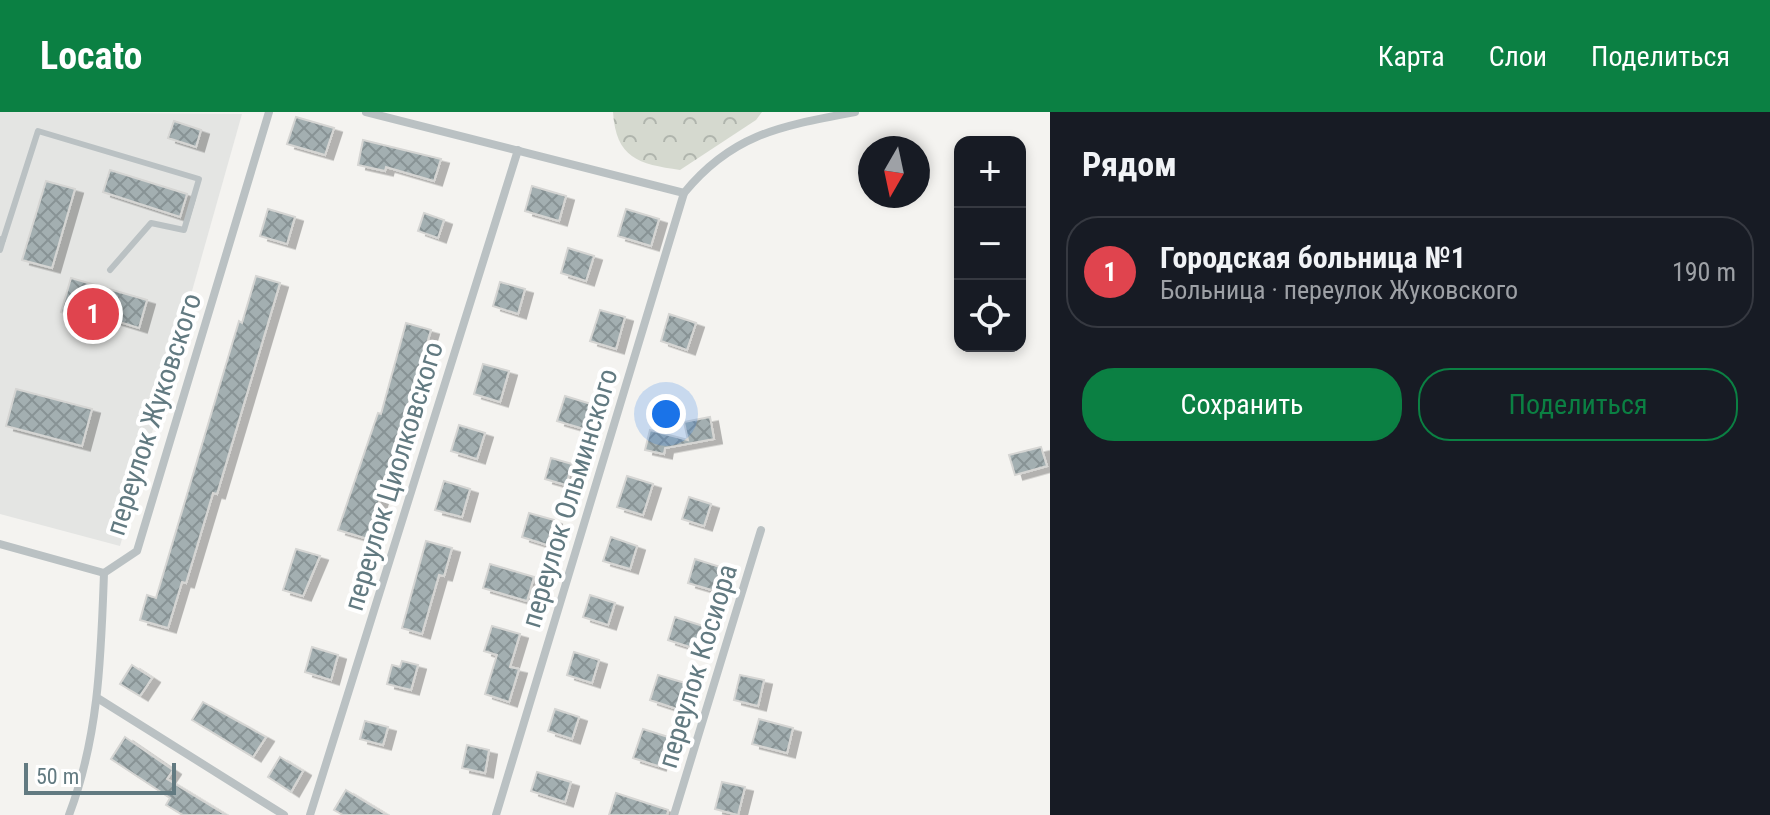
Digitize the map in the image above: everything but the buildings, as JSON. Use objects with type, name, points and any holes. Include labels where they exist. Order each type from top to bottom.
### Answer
[{"type":"street","name":"переулок Жуковского","points":[[69,815],[82,781],[99,699],[104,573],[137,551],[269,112]]},
{"type":"street","points":[[366,112],[684,193],[706,165],[742,141],[766,130],[855,112]]},
{"type":"street","name":"переулок Циолковского","points":[[310,815],[518,150]]},
{"type":"street","name":"переулок Ольминского","points":[[496,815],[684,193]]},
{"type":"street","name":"переулок Косиора","points":[[674,815],[761,530]]},
{"type":"street","points":[[0,544],[104,573]]},
{"type":"street","points":[[99,699],[284,815]]},
{"type":"lane","points":[[0,250],[38,131],[199,179],[184,230],[151,223],[110,270]]},
{"type":"shaded area","points":[[0,112],[242,114],[120,546],[0,514]]},
{"type":"green space","points":[[613,112],[762,112],[756,120],[680,170],[652,165],[632,156],[619,140]]},
{"type":"place","name":"Городская больница №1","points":[[93,314]]}]
